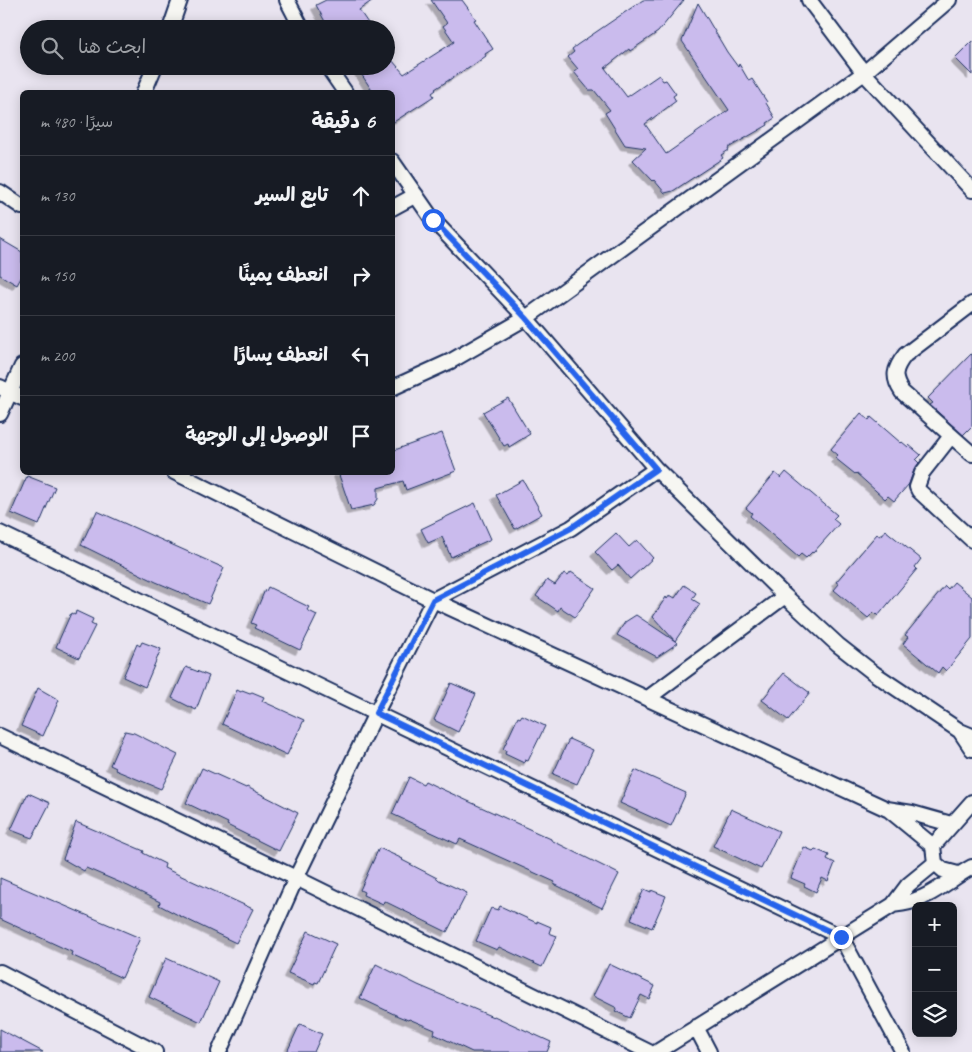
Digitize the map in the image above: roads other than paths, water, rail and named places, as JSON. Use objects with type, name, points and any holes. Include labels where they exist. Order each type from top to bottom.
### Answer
[{"type":"street","points":[[173,20],[180,0]]},
{"type":"street","points":[[287,0],[297,20]]},
{"type":"street","points":[[809,0],[864,73],[972,190]]},
{"type":"street","points":[[395,387],[451,361],[526,318],[864,73],[949,0]]},
{"type":"street","points":[[145,90],[151,75]]},
{"type":"street","points":[[333,75],[344,90]]},
{"type":"street","points":[[395,165],[433,220],[526,318],[656,469],[785,596],[838,645],[875,674],[966,734],[972,749]]},
{"type":"street","points":[[0,192],[20,206]]},
{"type":"street","points":[[395,206],[416,195]]},
{"type":"street","points":[[972,304],[904,355],[897,365],[895,376],[896,383],[902,392],[972,454]]},
{"type":"street","points":[[0,414],[20,371]]},
{"type":"street","points":[[951,436],[922,473],[917,487],[972,540]]},
{"type":"street","points":[[219,1052],[296,878],[433,600],[571,528],[656,469]]},
{"type":"street","points":[[180,475],[433,600],[887,809],[933,846]]},
{"type":"street","points":[[0,533],[841,937],[903,1052]]},
{"type":"street","points":[[648,698],[785,596]]},
{"type":"street","points":[[0,736],[296,878],[649,1052]]},
{"type":"street","points":[[958,874],[943,870],[934,863],[933,846],[972,802]]},
{"type":"street","points":[[887,809],[912,813],[951,824]]},
{"type":"street","points":[[893,905],[908,885],[934,863]]},
{"type":"street","points":[[657,1052],[893,905],[916,900],[972,867]]},
{"type":"street","points":[[0,972],[155,1052]]},
{"type":"street","points":[[696,1027],[709,1052]]}]
